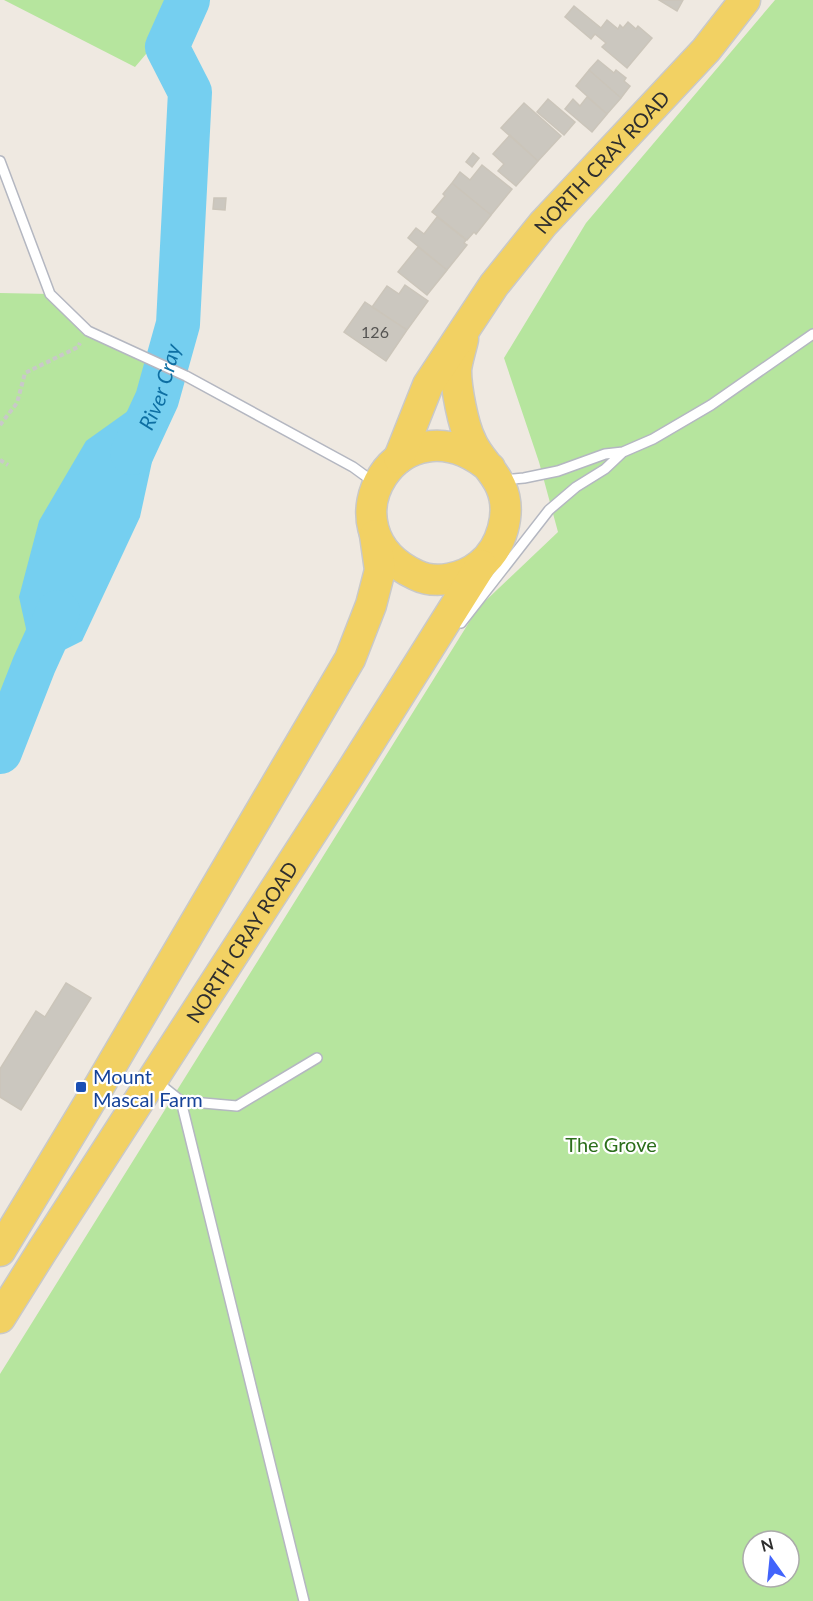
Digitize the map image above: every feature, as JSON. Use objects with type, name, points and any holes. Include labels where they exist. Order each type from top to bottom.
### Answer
[{"type":"main road","name":"NORTH CRAY ROAD","points":[[399,458],[428,385],[494,285],[543,224],[706,50],[745,0]]},
{"type":"main road","points":[[375,535],[385,554],[400,568],[420,578],[441,580],[462,575],[481,565],[495,549],[504,529],[505,501],[501,487],[471,443],[462,413],[456,370],[464,330]]},
{"type":"main road","points":[[0,1251],[350,659],[371,605],[380,570],[371,518],[372,501],[377,484],[386,470],[399,458],[416,449],[436,445],[456,447],[474,455],[493,474]]},
{"type":"main road","name":"NORTH CRAY ROAD","points":[[0,1318],[481,565]]},
{"type":"lane","points":[[0,161],[50,294],[88,331],[182,374],[353,467],[377,484]]},
{"type":"lane","points":[[454,631],[549,510],[576,487],[605,469],[623,452],[653,439],[711,405],[813,334]]},
{"type":"lane","points":[[493,474],[524,478],[558,471],[605,453],[623,452]]},
{"type":"lane","points":[[402,691],[440,649]]},
{"type":"lane","points":[[153,1079],[181,1101],[237,1106],[317,1058]]},
{"type":"lane","points":[[181,1101],[304,1601]]},
{"type":"path","points":[[0,425],[17,403],[25,373],[78,347],[88,331]]},
{"type":"path","points":[[0,460],[8,465]]},
{"type":"green space","points":[[4,0],[192,0],[135,67]]},
{"type":"green space","name":"The Grove","points":[[775,0],[813,0],[813,1601],[0,1601],[0,1374],[478,608],[558,532],[539,462],[504,358],[586,223]]},
{"type":"green space","points":[[0,293],[50,294],[88,331],[168,368],[157,399],[34,665],[0,751]]},
{"type":"water","points":[[149,396],[165,402],[140,517],[82,641],[34,665],[19,597],[39,521],[86,441]]},
{"type":"building","points":[[659,0],[683,0],[677,11]]},
{"type":"building","points":[[574,6],[601,28],[607,20],[618,29],[620,25],[623,28],[628,22],[636,29],[638,26],[652,38],[627,68],[602,47],[606,43],[595,34],[591,39],[565,17]]},
{"type":"building","points":[[598,60],[614,73],[616,70],[626,78],[624,81],[630,86],[621,98],[589,70]]},
{"type":"building","points":[[589,70],[621,98],[607,114],[576,86]]},
{"type":"building","points":[[587,97],[607,114],[592,132],[565,109],[573,99],[580,106]]},
{"type":"building","points":[[548,99],[575,122],[564,135],[537,112]]},
{"type":"building","points":[[524,103],[561,136],[538,161],[501,128]]},
{"type":"building","points":[[510,135],[538,161],[516,186],[498,171],[504,164],[493,154]]},
{"type":"building","points":[[473,153],[479,158],[472,167],[466,162]]},
{"type":"building","points":[[482,165],[512,189],[491,215],[452,183],[460,172],[470,180]]},
{"type":"building","points":[[452,183],[491,215],[476,234],[474,232],[467,240],[432,212]]},
{"type":"building","points":[[214,198],[226,198],[225,210],[213,209]]},
{"type":"building","points":[[437,217],[466,240],[464,243],[467,245],[447,270],[408,238],[416,228],[424,234]]},
{"type":"building","points":[[418,247],[447,270],[427,295],[398,272]]},
{"type":"building","points":[[405,285],[428,301],[407,330],[372,307],[387,286],[399,294]]},
{"type":"building","points":[[365,302],[407,330],[386,361],[344,332]]},
{"type":"building","points":[[66,983],[91,998],[21,1110],[0,1097],[0,1069],[36,1011],[45,1017]]},
{"type":"waterway","name":"River Cray","points":[[132,453],[157,399],[178,324],[190,92],[167,47],[188,0]]},
{"type":"waterway","name":"River Cray","points":[[0,752],[34,665],[58,612]]},
{"type":"place","name":"Mount Mascal Farm","points":[[81,1087]]}]
